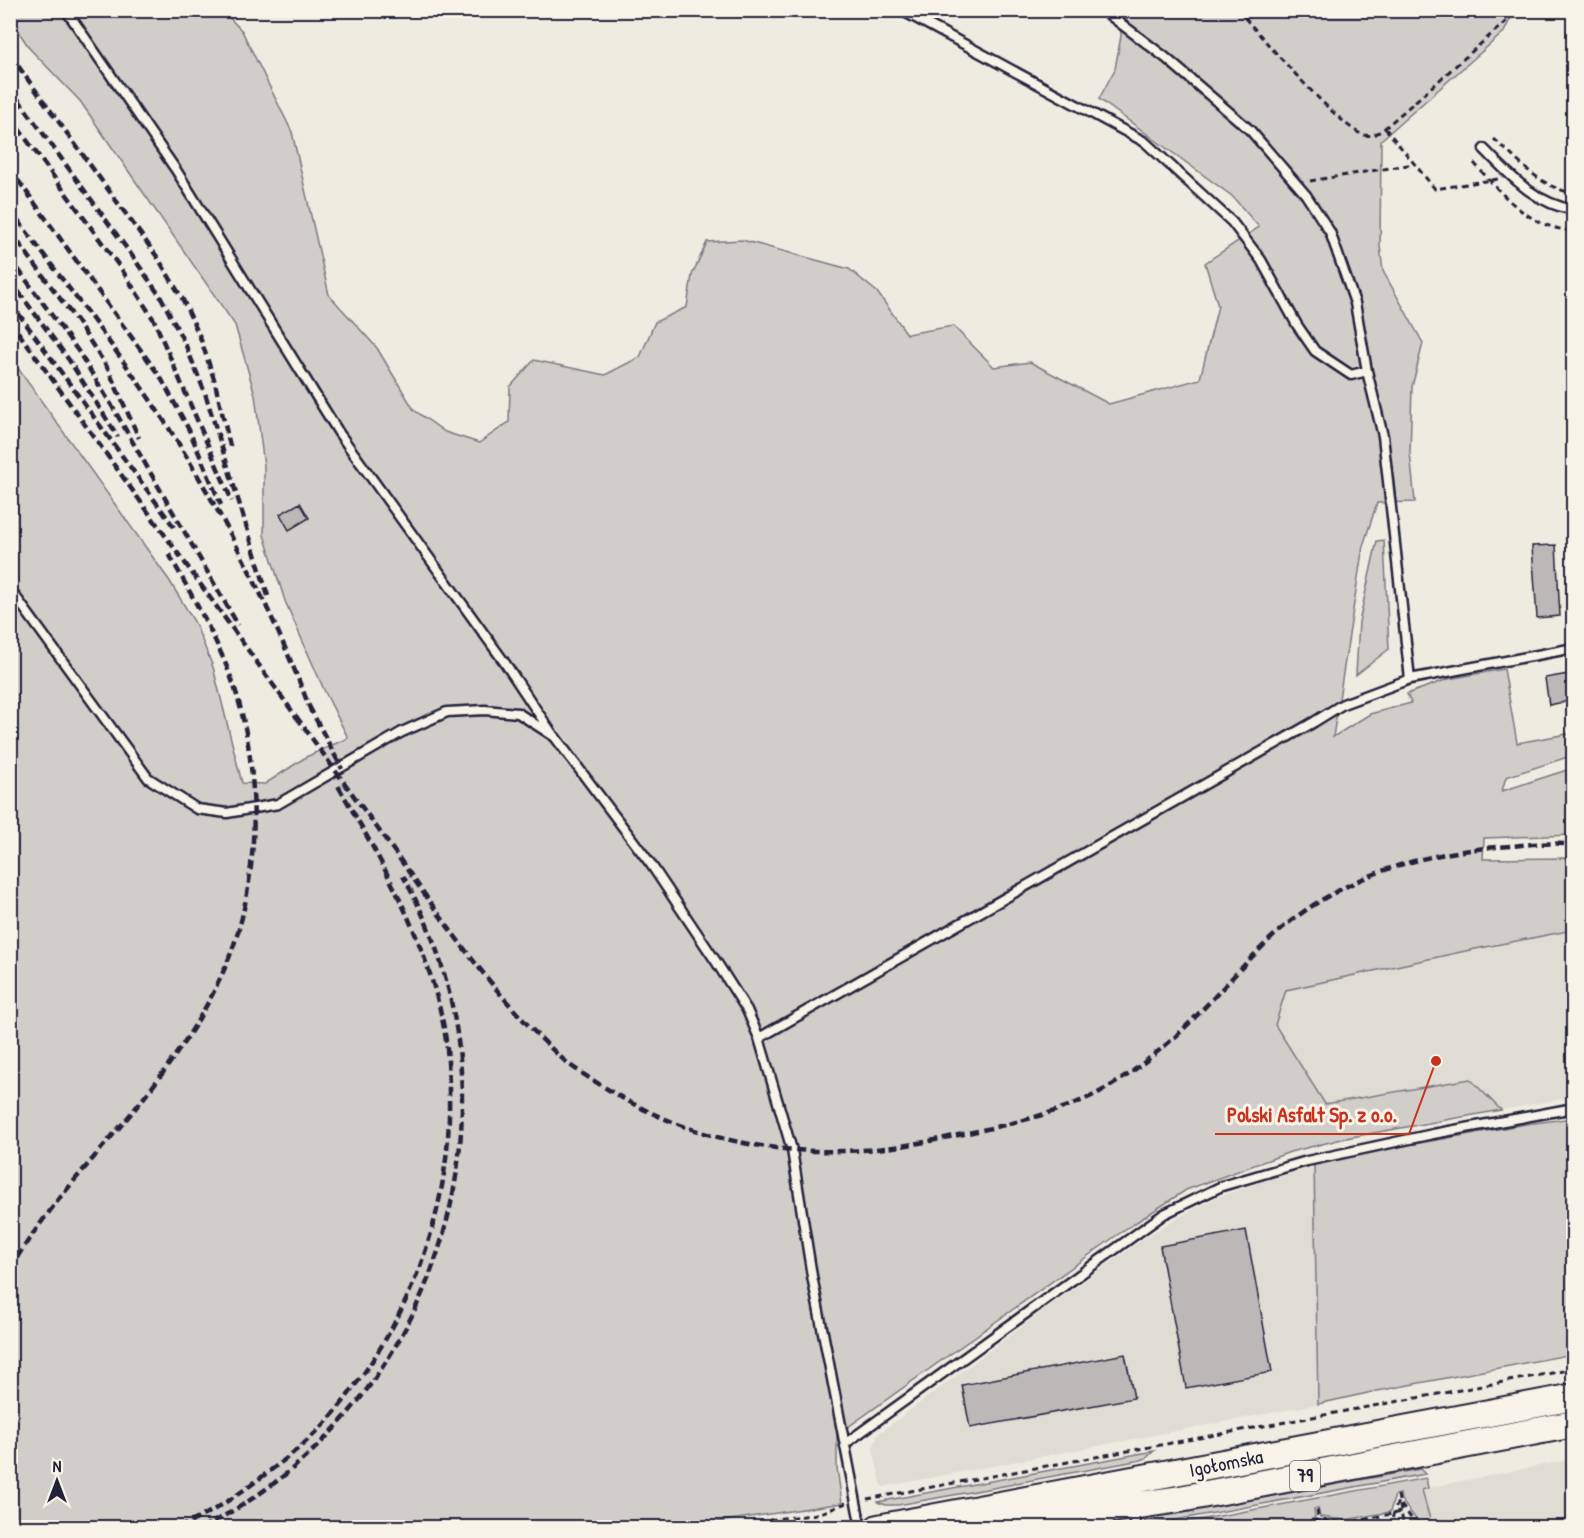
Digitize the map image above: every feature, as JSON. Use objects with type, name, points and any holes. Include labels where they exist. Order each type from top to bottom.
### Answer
[{"type":"main road","name":"Igołomska","points":[[878,1527],[1570,1397]]},
{"type":"main road","name":"Igołomska","points":[[1004,1527],[1134,1517],[1366,1465],[1572,1425]]},
{"type":"lane","points":[[66,10],[176,170],[339,433],[505,663],[555,737],[650,863],[747,1010],[759,1038],[792,1150],[812,1276],[861,1527]]},
{"type":"lane","points":[[901,10],[1145,142],[1232,222],[1262,260],[1297,325],[1315,351],[1351,375],[1367,371]]},
{"type":"lane","points":[[1103,10],[1166,58],[1250,130],[1297,183],[1330,232],[1355,303],[1367,371],[1383,436],[1410,679]]},
{"type":"lane","points":[[1484,149],[1533,195],[1552,205],[1574,210]]},
{"type":"lane","points":[[10,590],[148,778],[197,809],[227,813],[278,804],[402,732],[447,712],[484,710],[518,713],[555,737]]},
{"type":"lane","points":[[759,1038],[1304,728],[1342,704],[1410,679],[1574,648]]},
{"type":"lane","points":[[846,1443],[1164,1214],[1222,1186],[1319,1158],[1574,1108]]},
{"type":"path","points":[[1238,10],[1267,44],[1341,119],[1365,136],[1376,134],[1385,128],[1519,10]]},
{"type":"path","points":[[1385,128],[1435,189],[1490,181],[1508,173]]},
{"type":"path","points":[[1494,139],[1542,181],[1559,190],[1574,194]]},
{"type":"path","points":[[1474,163],[1508,201],[1532,219],[1555,228],[1574,231]]},
{"type":"path","points":[[1297,183],[1414,164]]},
{"type":"path","points":[[869,1499],[1574,1369]]},
{"type":"path","points":[[1398,1495],[1404,1527]]},
{"type":"path","points":[[750,1527],[764,1521],[830,1511],[850,1502]]},
{"type":"path","points":[[1389,1527],[1399,1502]]},
{"type":"path","points":[[1399,1502],[1419,1527]]},
{"type":"path","points":[[1317,1510],[1320,1527]]},
{"type":"path","points":[[1338,1527],[1345,1522],[1401,1512]]},
{"type":"path","points":[[1304,1527],[1318,1519],[1345,1522],[1359,1527]]},
{"type":"shaded area","points":[[11,11],[223,11],[242,31],[292,132],[329,295],[377,348],[414,410],[445,432],[479,443],[509,422],[510,387],[534,360],[605,375],[640,357],[655,322],[687,307],[692,275],[707,242],[742,240],[849,269],[877,292],[907,334],[953,326],[994,367],[1030,362],[1109,404],[1200,379],[1218,306],[1205,263],[1259,227],[1232,196],[1099,99],[1115,69],[1121,36],[1119,11],[1514,11],[1504,32],[1381,140],[1380,246],[1383,271],[1423,343],[1412,387],[1410,453],[1415,502],[1377,503],[1363,546],[1333,737],[1370,714],[1411,703],[1407,694],[1448,679],[1504,669],[1517,743],[1573,733],[1574,755],[1506,777],[1502,791],[1573,768],[1573,835],[1484,838],[1483,859],[1573,858],[1573,930],[1286,990],[1275,1025],[1325,1104],[1470,1079],[1501,1110],[1346,1138],[1290,1152],[1186,1190],[1127,1228],[837,1435],[837,1468],[842,1503],[678,1528],[11,1527],[10,357],[169,580],[195,623],[213,667],[242,783],[265,784],[306,757],[348,738],[285,601],[264,535],[264,466],[255,395],[235,325],[80,101],[30,49],[11,20]]},
{"type":"shaded area","points":[[1384,540],[1389,649],[1356,675],[1359,622],[1377,541]]},
{"type":"shaded area","points":[[1573,930],[1573,1097],[1346,1138],[1275,1025],[1286,990]]},
{"type":"shaded area","points":[[1573,1118],[1573,1354],[1318,1404],[1314,1162],[1526,1124]]},
{"type":"shaded area","points":[[1314,1167],[1318,1404],[882,1487],[873,1449],[878,1434],[1040,1313],[1143,1239],[1175,1219],[1213,1199],[1263,1181]]},
{"type":"shaded area","points":[[1154,1451],[1141,1460],[1014,1484],[898,1505],[877,1502]]},
{"type":"shaded area","points":[[1573,1459],[1573,1527],[1432,1527],[1422,1489]]},
{"type":"shaded area","points":[[1420,1469],[1425,1474],[1143,1526],[1147,1517],[1193,1511],[1194,1513],[1196,1510]]},
{"type":"shaded area","points":[[1426,1478],[1428,1488],[1422,1490],[1432,1527],[1422,1527],[1401,1500],[1400,1494],[1395,1495],[1390,1512],[1345,1520],[1320,1517],[1318,1508],[1314,1509],[1315,1517],[1300,1527],[1160,1527]]},
{"type":"building","points":[[300,503],[309,518],[289,530],[280,514]]},
{"type":"building","points":[[1556,545],[1560,616],[1537,618],[1532,546]]},
{"type":"building","points":[[1574,673],[1574,700],[1549,705],[1545,678]]},
{"type":"building","points":[[1246,1230],[1272,1372],[1186,1388],[1160,1246]]},
{"type":"building","points":[[1125,1354],[1134,1398],[970,1428],[962,1385]]},
{"type":"railway","points":[[10,55],[158,258],[183,300],[200,337],[214,379],[231,450]]},
{"type":"railway","points":[[10,88],[162,299],[186,346],[205,393],[269,599]]},
{"type":"railway","points":[[10,117],[122,270],[154,320],[232,501]]},
{"type":"railway","points":[[10,169],[161,378],[189,430],[221,505]]},
{"type":"railway","points":[[10,209],[138,382],[197,474],[251,574],[312,714]]},
{"type":"railway","points":[[10,231],[76,320],[107,367],[139,438]]},
{"type":"railway","points":[[10,258],[78,351],[238,625]]},
{"type":"railway","points":[[10,280],[69,360],[118,437]]},
{"type":"railway","points":[[10,302],[174,527]]},
{"type":"railway","points":[[10,321],[300,722]]},
{"type":"railway","points":[[10,1269],[42,1222],[173,1059],[213,993],[240,927],[252,858],[254,822],[253,787],[243,718],[234,686],[220,651],[168,552]]},
{"type":"railway","points":[[309,706],[342,769]]},
{"type":"railway","points":[[296,716],[480,969],[542,1040],[565,1061],[579,1072],[643,1109],[682,1126],[723,1138],[806,1151],[849,1151],[935,1140],[1013,1123],[1063,1108],[1111,1086],[1155,1054],[1189,1023],[1280,930],[1332,894],[1388,869],[1448,853],[1535,844],[1574,845]]},
{"type":"railway","points":[[178,1528],[233,1498],[305,1442],[338,1409],[384,1342],[402,1309],[429,1241],[438,1206],[445,1170],[448,1133],[448,1069],[443,1023],[425,960],[400,899],[337,784]]},
{"type":"railway","points":[[201,1528],[283,1476],[351,1410],[404,1332],[440,1245],[459,1153],[460,1059],[442,966],[403,876]]},
{"type":"place","name":"Polski Asfalt Sp. z o.o.","points":[[1436,1061]]}]
